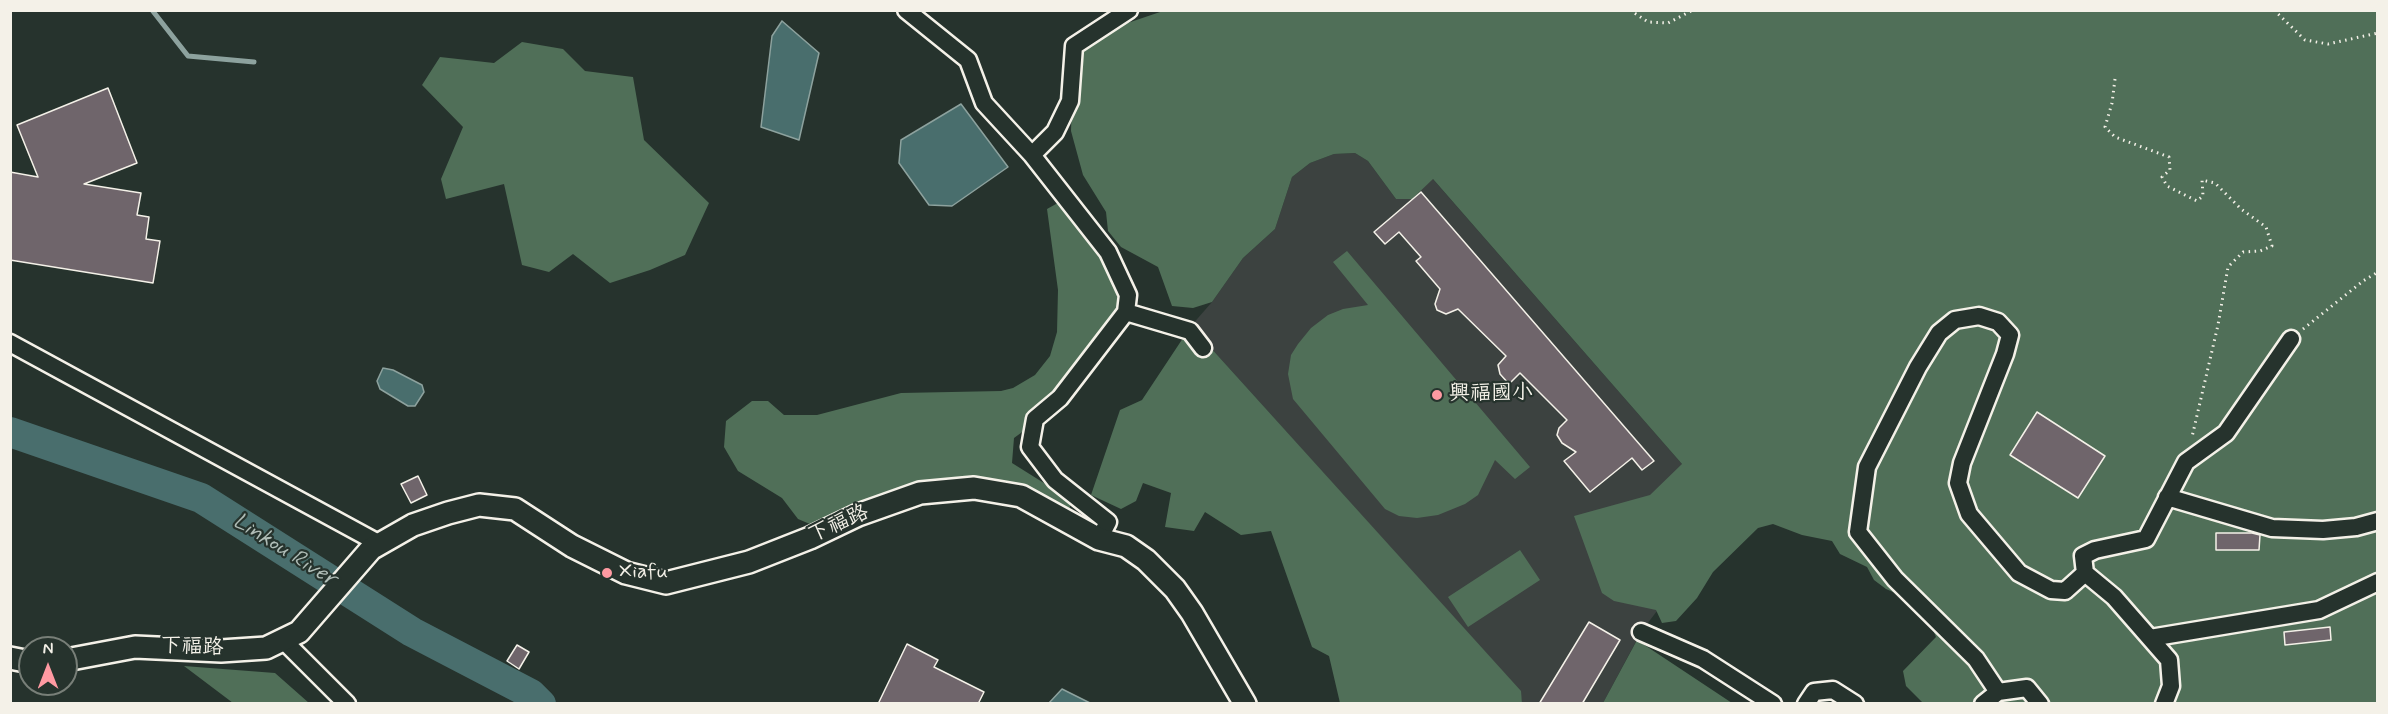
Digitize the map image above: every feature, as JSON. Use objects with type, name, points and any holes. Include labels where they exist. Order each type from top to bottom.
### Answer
[{"type":"main road","name":"下福路","points":[[78,658],[135,647],[221,651],[266,648],[284,641],[310,621],[375,547],[413,525],[448,513],[479,506],[515,509],[572,546],[626,573],[666,583],[749,562],[810,538],[858,515],[920,493],[974,488],[1021,496],[1099,539],[1126,546],[1146,560],[1175,589],[1192,612],[1245,704]]},
{"type":"street","points":[[906,10],[968,60],[984,103],[1032,155],[1108,252],[1128,295],[1126,312],[1060,398],[1035,419],[1030,447],[1055,480],[1108,522],[1099,539]]},
{"type":"street","points":[[1032,155],[1055,132],[1070,101],[1074,46],[1130,10]]},
{"type":"street","points":[[1126,312],[1190,331],[1203,348]]},
{"type":"street","points":[[1998,692],[1976,659],[1895,579],[1858,532],[1867,467],[1918,367],[1939,333],[1955,320],[1979,316],[1998,322],[2010,335],[2005,354],[1962,463],[1958,483],[1969,514],[2019,573],[2051,590],[2065,591],[2085,573]]},
{"type":"street","points":[[2164,704],[2171,686],[2169,660],[2114,597],[2085,573],[2083,556],[2095,550],[2146,539],[2186,462],[2226,433],[2291,339]]},
{"type":"street","points":[[10,343],[375,547]]},
{"type":"street","points":[[2167,497],[2272,528],[2323,530],[2356,527],[2378,521]]},
{"type":"street","points":[[2150,638],[2319,610],[2378,582]]},
{"type":"street","points":[[1641,632],[1703,659],[1773,704]]},
{"type":"street","points":[[284,641],[347,704]]},
{"type":"street","points":[[1983,704],[1998,692],[2027,688],[2040,704]]},
{"type":"street","points":[[1806,704],[1814,692],[1833,690],[1855,704]]},
{"type":"path","points":[[1630,10],[1648,22],[1668,23],[1694,10]]},
{"type":"path","points":[[2274,10],[2305,40],[2328,44],[2378,33]]},
{"type":"path","points":[[2115,80],[2112,103],[2105,126],[2115,138],[2169,157],[2170,170],[2162,177],[2167,186],[2197,201],[2203,196],[2202,180],[2216,183],[2241,209],[2266,226],[2272,246],[2260,251],[2243,252],[2228,267],[2218,325],[2186,462]]},
{"type":"path","points":[[2291,339],[2378,272]]},
{"type":"shaded area","name":"興福國小","points":[[1355,153],[1368,161],[1396,199],[1412,199],[1432,178],[1682,464],[1746,494],[1641,632],[1603,703],[1522,703],[1520,691],[1191,326],[1212,302],[1243,258],[1275,229],[1292,177],[1310,163],[1334,154]]},
{"type":"green space","points":[[1163,11],[2377,11],[2377,703],[1923,703],[1906,686],[1903,671],[1936,637],[1925,611],[1914,601],[1886,589],[1874,580],[1867,567],[1840,554],[1832,541],[1802,535],[1773,524],[1758,528],[1713,572],[1697,598],[1676,621],[1662,623],[1656,610],[1614,601],[1602,593],[1574,516],[1650,495],[1682,464],[1433,179],[1412,199],[1396,199],[1368,161],[1355,153],[1334,154],[1310,163],[1292,177],[1275,229],[1243,258],[1212,302],[1193,308],[1172,306],[1158,267],[1121,247],[1108,231],[1106,212],[1083,175],[1071,131],[1073,67],[1084,48],[1101,32]]},
{"type":"green space","points":[[522,42],[563,49],[585,71],[633,77],[644,140],[709,203],[685,255],[650,270],[610,283],[573,254],[549,272],[522,265],[504,184],[446,199],[441,179],[463,127],[422,85],[440,57],[494,63]]},
{"type":"green space","points":[[1065,199],[1130,289],[1128,309],[1062,403],[1014,438],[1012,463],[1071,500],[1069,512],[1042,495],[991,484],[817,527],[798,519],[782,498],[738,471],[724,447],[726,421],[752,401],[768,401],[784,415],[817,415],[901,393],[1001,391],[1013,388],[1035,375],[1050,356],[1057,332],[1058,290],[1047,209]]},
{"type":"green space","points":[[1347,251],[1530,467],[1515,479],[1495,460],[1478,495],[1465,504],[1438,515],[1417,518],[1399,516],[1385,509],[1293,399],[1288,374],[1291,355],[1298,344],[1311,328],[1328,315],[1343,309],[1368,305],[1333,262]]},
{"type":"green space","points":[[1191,326],[1521,691],[1522,703],[1340,703],[1329,656],[1312,647],[1271,531],[1241,535],[1205,512],[1194,531],[1165,527],[1171,493],[1143,483],[1136,501],[1121,509],[1091,495],[1120,410],[1142,400]]},
{"type":"green space","points":[[1520,550],[1540,580],[1468,627],[1448,597]]},
{"type":"green space","points":[[1637,640],[1732,703],[1603,703]]},
{"type":"green space","points":[[184,666],[275,673],[309,703],[233,703]]},
{"type":"water","points":[[782,21],[819,53],[799,140],[761,127],[772,36]]},
{"type":"water","points":[[961,104],[1008,167],[952,206],[929,205],[899,163],[901,140]]},
{"type":"water","points":[[383,368],[393,370],[422,385],[424,392],[415,406],[408,406],[380,389],[377,381]]},
{"type":"water","points":[[1062,689],[1090,703],[1049,703]]},
{"type":"building","points":[[108,88],[137,163],[84,184],[141,193],[137,215],[149,217],[146,239],[160,241],[153,283],[10,260],[10,172],[38,177],[17,125]]},
{"type":"building","points":[[1421,192],[1654,461],[1642,470],[1632,458],[1590,492],[1564,461],[1576,452],[1562,443],[1557,435],[1559,428],[1567,420],[1520,373],[1509,384],[1500,374],[1498,365],[1506,356],[1458,309],[1446,314],[1437,310],[1435,304],[1440,289],[1416,261],[1421,257],[1399,232],[1385,244],[1374,232]]},
{"type":"building","points":[[2037,412],[2105,456],[2078,498],[2010,455]]},
{"type":"building","points":[[418,476],[427,495],[411,503],[401,484]]},
{"type":"building","points":[[2216,533],[2260,535],[2259,550],[2216,550]]},
{"type":"building","points":[[1589,622],[1620,640],[1582,704],[1539,704]]},
{"type":"building","points":[[2330,627],[2331,640],[2285,645],[2284,632]]},
{"type":"building","points":[[907,644],[938,660],[934,667],[984,692],[978,704],[878,704]]},
{"type":"building","points":[[517,645],[529,652],[519,669],[507,661]]},
{"type":"waterway","points":[[152,10],[188,56],[254,62]]},
{"type":"waterway","name":"Linkou River","points":[[10,432],[201,498],[412,632],[531,694],[541,704]]},
{"type":"place","name":"興福國小","points":[[1437,395]]},
{"type":"place","name":"Xiafu","points":[[607,573]]}]
